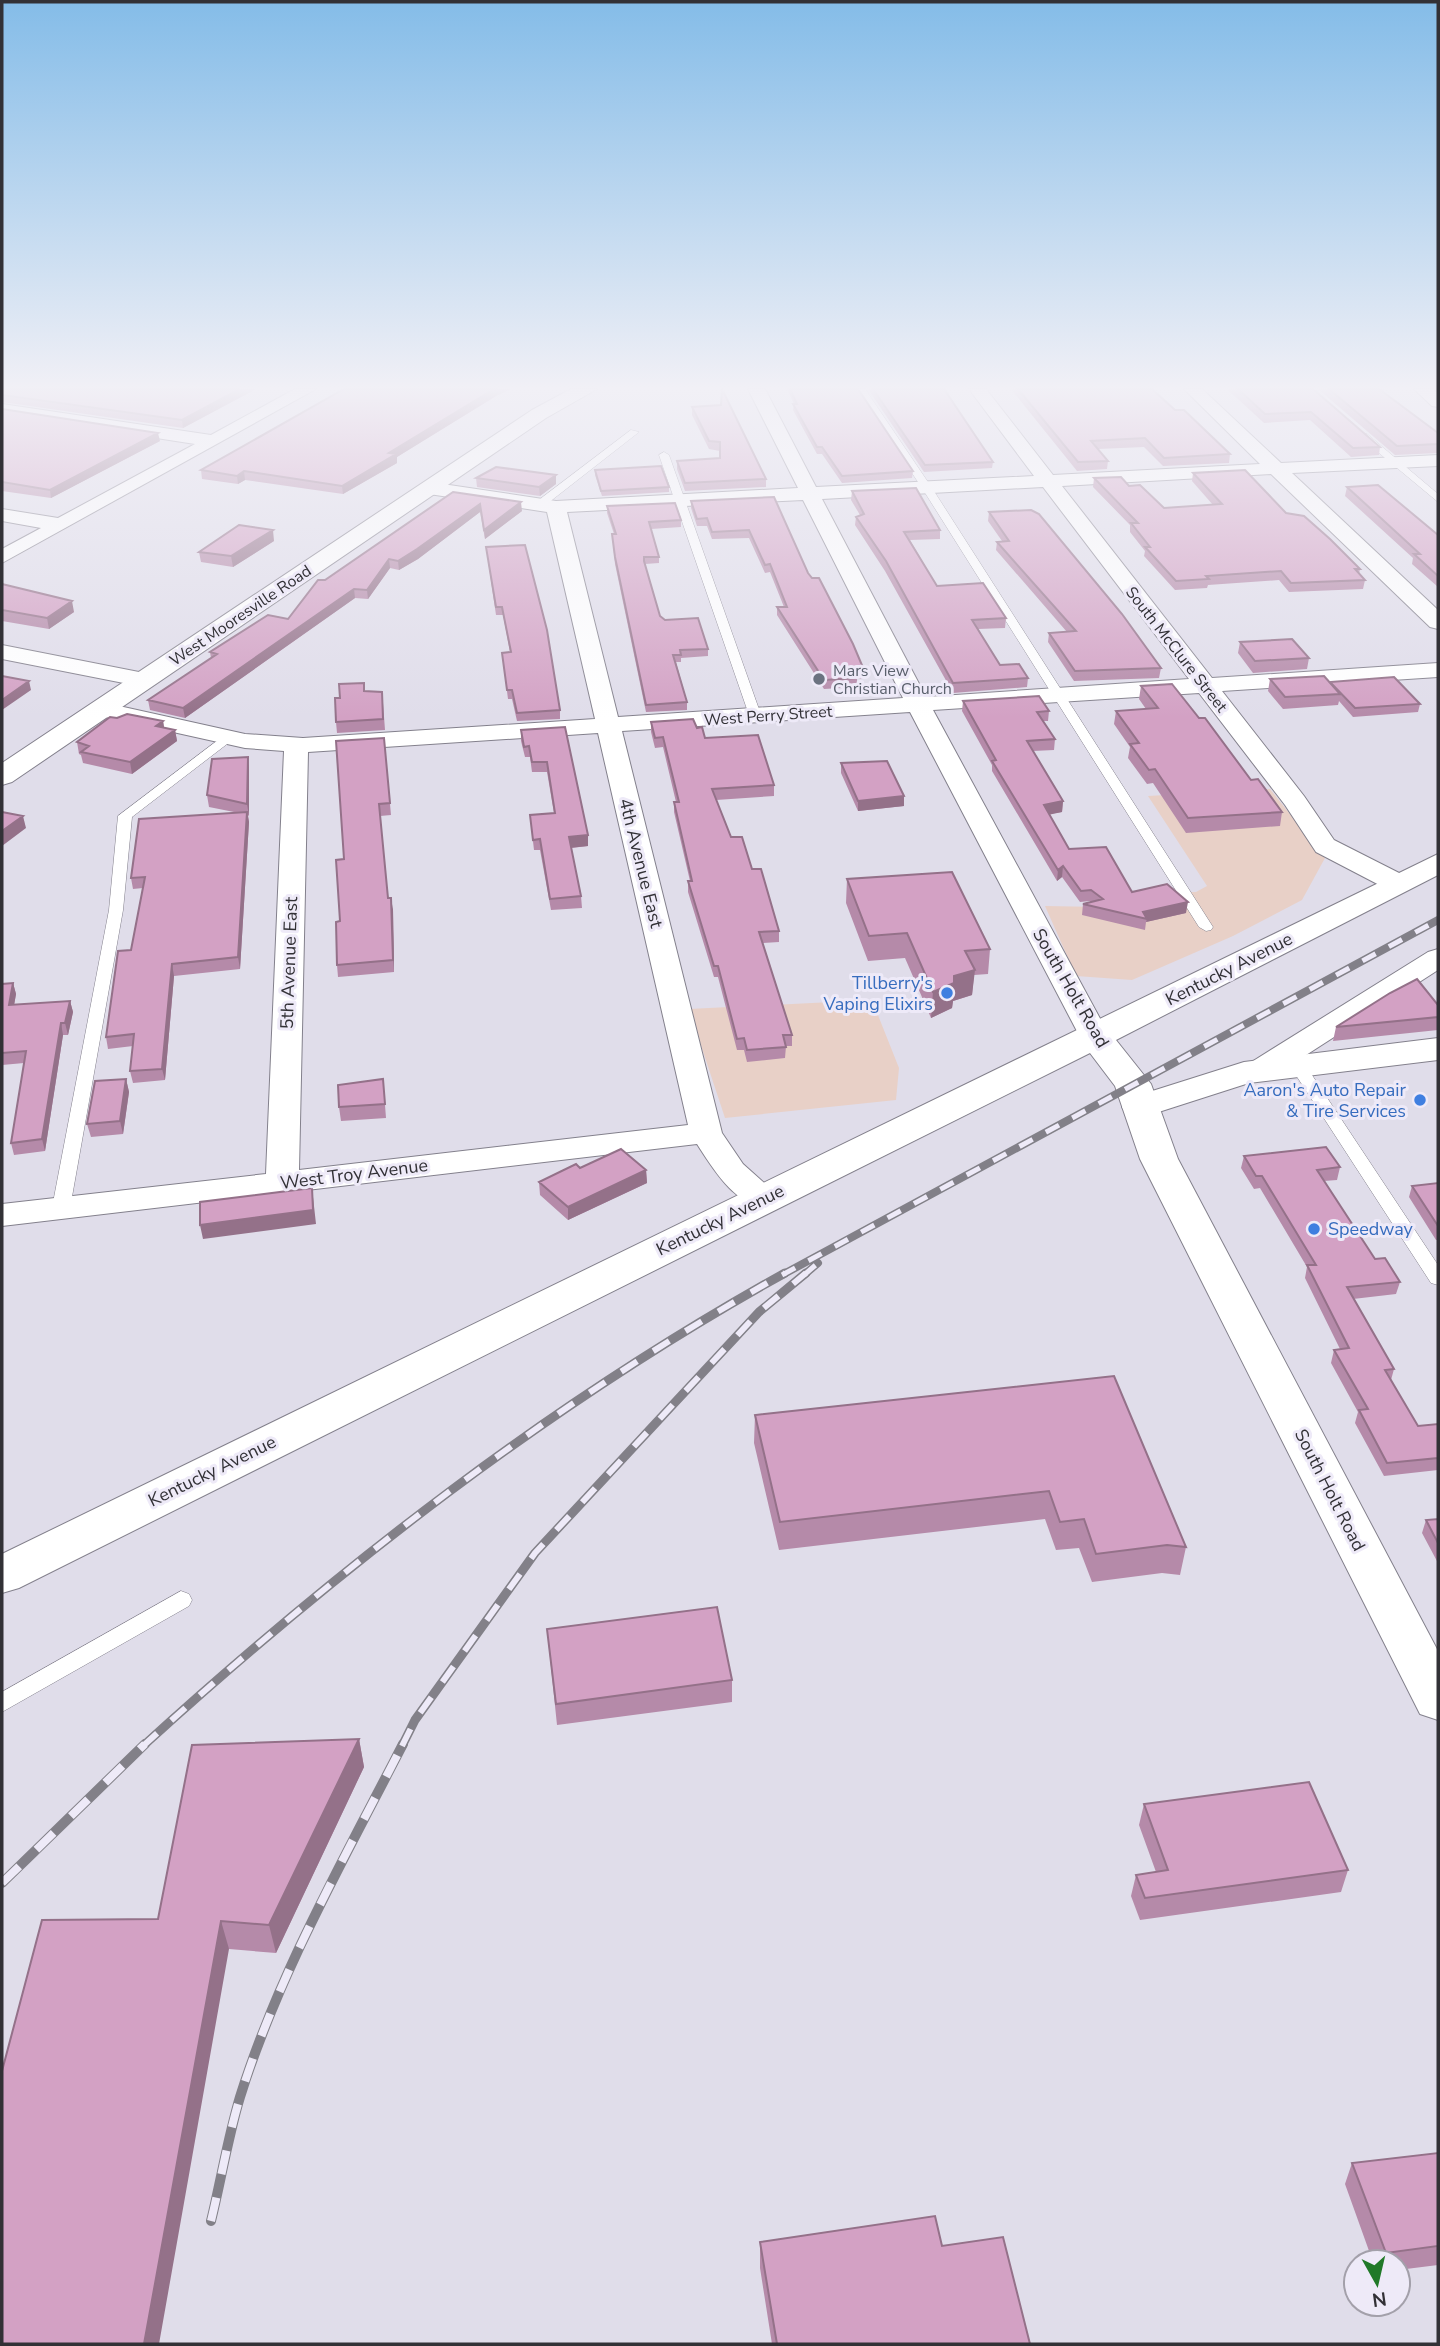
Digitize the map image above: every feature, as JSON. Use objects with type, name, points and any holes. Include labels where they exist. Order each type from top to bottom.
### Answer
[{"type":"main road","name":"West Mooresville Road","points":[[2,776],[413,498]]},
{"type":"main road","name":"Kentucky Avenue","points":[[2,1575],[1095,1037],[1438,863]]},
{"type":"main road","name":"South Holt Road","points":[[1095,1037],[1133,1084],[1158,1159],[1438,1699]]},
{"type":"main road","points":[[1140,1107],[1208,1082],[1261,1070],[1438,1049]]},
{"type":"street","points":[[2,557],[110,498]]},
{"type":"street","points":[[498,498],[547,506],[727,498]]},
{"type":"street","name":"South Holt Road","points":[[813,498],[917,704],[1095,1037]]},
{"type":"street","name":"South McClure Street","points":[[1062,498],[1295,801],[1325,846],[1397,883]]},
{"type":"street","points":[[1307,498],[1438,622]]},
{"type":"street","name":"4th Avenue East","points":[[547,506],[608,726],[706,1133],[731,1171],[764,1198]]},
{"type":"street","points":[[2,515],[61,525]]},
{"type":"street","points":[[2,652],[144,680]]},
{"type":"street","name":"West Perry Street","points":[[101,709],[226,738],[296,744],[608,726],[1438,670]]},
{"type":"street","name":"5th Avenue East","points":[[282,1182],[296,744]]},
{"type":"street","points":[[1261,1070],[1434,967]]},
{"type":"street","name":"West Troy Avenue","points":[[2,1214],[706,1133]]},
{"type":"lane","points":[[547,506],[556,498]]},
{"type":"lane","points":[[934,498],[1206,927]]},
{"type":"lane","points":[[680,501],[755,715]]},
{"type":"lane","points":[[61,1208],[116,910],[125,816],[226,738]]},
{"type":"lane","points":[[1298,1066],[1438,1279]]},
{"type":"lane","points":[[2,1703],[181,1600]]},
{"type":"shaded area","points":[[1270,789],[1325,858],[1302,900],[1233,936],[1132,980],[1076,976],[1045,906],[1101,907],[1163,893],[1196,892],[1207,886],[1148,796]]},
{"type":"shaded area","points":[[872,1000],[899,1068],[896,1100],[725,1118],[689,1009]]},
{"type":"building","points":[[444,498],[497,498],[521,502],[484,530],[480,504],[398,561],[389,559],[367,590],[354,589],[183,708],[148,700],[217,654],[210,652],[268,615],[288,619],[318,580],[325,580]]},
{"type":"building","points":[[775,498],[808,573],[812,578],[819,578],[853,644],[864,670],[856,670],[857,678],[824,680],[777,607],[787,607],[770,564],[765,565],[749,530],[712,532],[707,518],[697,519],[691,501]]},
{"type":"building","points":[[856,498],[922,498],[940,530],[904,532],[937,586],[983,583],[1006,618],[972,620],[1000,665],[1019,664],[1028,678],[953,683],[886,561],[856,517],[864,514]]},
{"type":"building","points":[[1114,498],[1154,498],[1164,508],[1222,504],[1217,498],[1272,498],[1286,513],[1304,516],[1360,569],[1355,569],[1365,580],[1291,583],[1281,571],[1206,576],[1209,579],[1176,581],[1145,547],[1150,547],[1131,523],[1138,523]]},
{"type":"building","points":[[1360,498],[1394,498],[1438,535],[1438,576],[1414,554],[1420,554]]},
{"type":"building","points":[[675,503],[681,520],[649,522],[659,557],[644,557],[644,561],[660,616],[665,620],[698,618],[708,649],[680,650],[681,655],[673,655],[687,702],[646,705],[615,557],[612,534],[616,534],[607,506]]},
{"type":"building","points":[[1031,510],[1039,514],[1122,614],[1161,668],[1075,671],[1049,633],[1076,631],[997,542],[1009,541],[989,512]]},
{"type":"building","points":[[239,525],[273,530],[231,556],[199,552]]},
{"type":"building","points":[[525,545],[547,630],[560,710],[517,713],[512,690],[507,690],[502,653],[511,652],[502,607],[496,607],[486,547]]},
{"type":"building","points":[[2,584],[72,601],[47,618],[2,610]]},
{"type":"building","points":[[1292,639],[1309,658],[1255,661],[1240,642]]},
{"type":"building","points":[[2,676],[29,681],[2,700]]},
{"type":"building","points":[[1324,676],[1340,694],[1285,697],[1270,679]]},
{"type":"building","points":[[1394,677],[1420,704],[1355,708],[1330,682]]},
{"type":"building","points":[[364,683],[364,691],[382,692],[383,719],[336,722],[335,698],[340,698],[339,684]]},
{"type":"building","points":[[1172,684],[1199,718],[1205,718],[1251,780],[1258,779],[1282,812],[1188,818],[1155,769],[1149,770],[1130,744],[1139,743],[1116,711],[1158,708],[1141,686]]},
{"type":"building","points":[[1039,696],[1049,711],[1037,712],[1055,739],[1027,741],[1063,801],[1044,805],[1069,849],[1106,847],[1132,892],[1167,884],[1188,902],[1143,912],[1147,919],[1083,904],[1103,899],[1091,890],[1081,891],[1063,866],[1058,870],[992,761],[996,760],[963,701]]},
{"type":"building","points":[[127,714],[163,721],[156,726],[175,730],[130,762],[81,752],[89,746],[77,742],[110,717],[117,718]]},
{"type":"building","points":[[693,719],[697,728],[702,727],[705,738],[758,735],[774,785],[712,789],[731,837],[742,837],[752,869],[761,869],[779,931],[759,932],[792,1035],[783,1035],[786,1047],[747,1050],[744,1038],[737,1039],[718,966],[714,966],[688,881],[692,881],[674,802],[679,802],[663,737],[655,738],[651,722]]},
{"type":"building","points":[[565,727],[588,835],[569,837],[581,896],[550,899],[540,839],[533,840],[530,815],[555,813],[547,762],[532,762],[529,746],[524,747],[521,730]]},
{"type":"building","points":[[384,738],[390,803],[379,804],[388,898],[391,898],[393,960],[337,965],[336,922],[340,921],[336,860],[344,859],[336,741]]},
{"type":"building","points":[[248,757],[247,804],[207,795],[212,759]]},
{"type":"building","points":[[887,761],[904,796],[858,801],[841,763]]},
{"type":"building","points":[[2,812],[23,816],[2,831]]},
{"type":"building","points":[[247,812],[238,957],[172,964],[162,1069],[130,1071],[134,1034],[106,1037],[118,951],[131,950],[145,877],[131,878],[139,819]]},
{"type":"building","points":[[952,872],[990,949],[965,951],[975,970],[954,976],[954,983],[933,992],[907,933],[869,936],[847,879]]},
{"type":"building","points":[[1417,979],[1438,1005],[1438,1017],[1336,1027],[1390,993]]},
{"type":"building","points":[[13,983],[9,1005],[70,1001],[65,1023],[61,1023],[42,1139],[11,1143],[26,1051],[2,1053],[2,984]]},
{"type":"building","points":[[126,1079],[120,1121],[87,1124],[95,1081]]},
{"type":"building","points":[[383,1079],[385,1104],[339,1107],[338,1085]]},
{"type":"building","points":[[1326,1147],[1340,1167],[1317,1170],[1375,1259],[1385,1258],[1400,1282],[1347,1287],[1394,1369],[1385,1370],[1418,1426],[1438,1424],[1438,1458],[1387,1463],[1359,1410],[1368,1409],[1334,1350],[1349,1348],[1307,1265],[1316,1265],[1262,1176],[1256,1176],[1244,1156]]},
{"type":"building","points":[[621,1149],[646,1170],[568,1207],[539,1182],[576,1164],[580,1168]]},
{"type":"building","points":[[1438,1183],[1438,1226],[1412,1186]]},
{"type":"building","points":[[312,1188],[313,1210],[200,1225],[200,1202]]},
{"type":"building","points":[[1114,1376],[1186,1547],[1167,1545],[1096,1554],[1084,1519],[1060,1522],[1049,1491],[780,1522],[755,1415]]},
{"type":"building","points":[[1438,1519],[1438,1543],[1426,1520]]},
{"type":"building","points":[[717,1607],[732,1680],[556,1704],[547,1629]]},
{"type":"building","points":[[359,1739],[269,1925],[221,1921],[144,2344],[2,2344],[2,2071],[42,1920],[158,1919],[192,1745]]},
{"type":"building","points":[[1309,1782],[1348,1870],[1145,1898],[1136,1875],[1168,1870],[1144,1804]]},
{"type":"building","points":[[1438,2153],[1438,2246],[1412,2250],[1384,2248],[1352,2163]]},
{"type":"building","points":[[935,2216],[942,2246],[1003,2237],[1030,2344],[777,2344],[760,2242]]},
{"type":"railway","points":[[782,1275],[1438,920]]},
{"type":"railway","points":[[804,1275],[818,1263]]},
{"type":"railway","points":[[143,1746],[294,1614],[450,1491],[614,1376],[785,1273]]},
{"type":"railway","points":[[403,1744],[415,1720],[535,1553],[759,1312],[806,1273]]},
{"type":"railway","points":[[2,1883],[145,1744]]},
{"type":"railway","points":[[211,2221],[240,2097],[274,2006],[314,1917],[403,1744]]},
{"type":"place","name":"Mars View Christian Church","points":[[819,679]]},
{"type":"place","name":"Tillberry's Vaping Elixirs","points":[[947,993]]},
{"type":"place","name":"Aaron's Auto Repair & Tire Services","points":[[1420,1100]]},
{"type":"place","name":"Speedway","points":[[1314,1229]]}]
